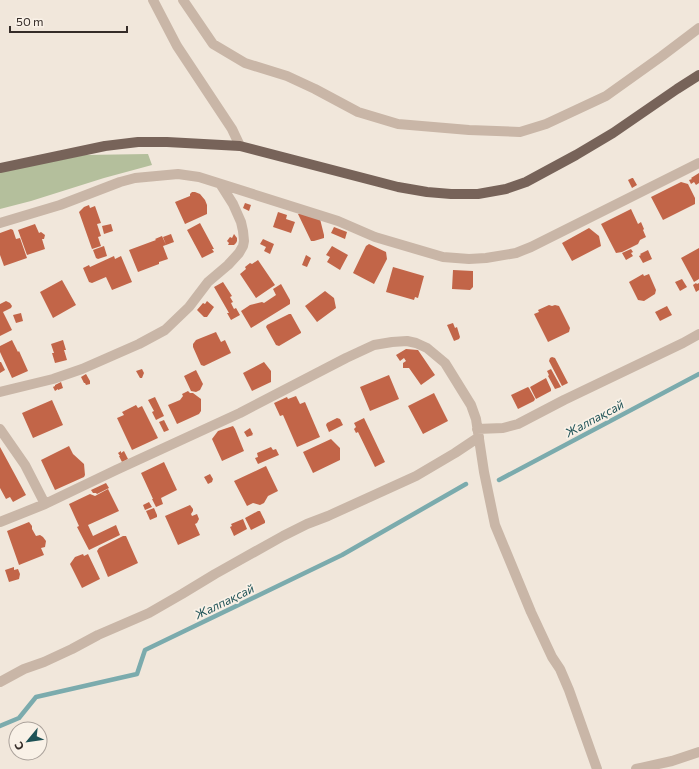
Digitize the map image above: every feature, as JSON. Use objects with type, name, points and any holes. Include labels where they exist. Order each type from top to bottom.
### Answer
[{"type":"main road","points":[[0,168],[104,146],[138,142],[167,142],[240,146],[398,187],[427,192],[478,194],[506,189],[526,182],[613,133],[699,75]]},
{"type":"street","points":[[153,0],[177,46],[232,129],[240,146]]},
{"type":"street","points":[[183,0],[214,44],[245,63],[287,76],[358,112],[398,124],[469,130],[520,132],[546,124],[606,96],[699,28]]},
{"type":"street","points":[[0,223],[60,205],[120,182],[135,178],[178,174],[199,177],[338,221],[375,237],[443,257],[469,259],[486,258],[516,253],[531,247],[699,163]]},
{"type":"street","points":[[0,392],[53,380],[139,344],[165,330],[208,282],[228,265],[243,246],[244,231],[241,222],[233,204],[221,185]]},
{"type":"street","points":[[0,682],[24,669],[149,613],[227,567],[307,524],[416,476],[455,453],[478,433],[518,424],[699,334]]},
{"type":"street","points":[[0,522],[45,504],[240,413],[374,345],[406,341],[416,343],[427,348],[445,363],[471,406],[476,419],[486,486],[495,525],[531,612],[569,690],[597,769]]},
{"type":"street","points":[[0,429],[25,465],[45,504]]},
{"type":"street","points":[[636,769],[672,761],[699,752]]},
{"type":"green space","points":[[148,154],[152,165],[0,209],[0,172],[84,155]]},
{"type":"building","points":[[699,173],[699,183],[696,185],[694,182],[691,184],[689,180]]},
{"type":"building","points":[[632,178],[637,185],[632,188],[628,180]]},
{"type":"building","points":[[681,182],[688,184],[695,198],[695,204],[663,220],[651,197]]},
{"type":"building","points":[[192,192],[200,194],[205,200],[207,205],[207,214],[185,224],[175,202],[190,196]]},
{"type":"building","points":[[245,203],[251,205],[249,211],[243,208]]},
{"type":"building","points":[[89,205],[90,208],[95,206],[101,223],[97,224],[101,236],[98,237],[101,246],[92,249],[79,212],[84,207]]},
{"type":"building","points":[[631,209],[638,224],[641,222],[646,237],[640,240],[638,244],[622,252],[616,253],[601,224]]},
{"type":"building","points":[[278,212],[287,215],[286,219],[295,222],[291,233],[273,227]]},
{"type":"building","points":[[303,213],[320,219],[324,238],[311,241],[298,214]]},
{"type":"building","points":[[200,223],[214,249],[212,249],[214,252],[202,258],[187,230]]},
{"type":"building","points":[[35,224],[39,233],[41,232],[45,235],[44,239],[42,239],[45,249],[27,255],[18,230]]},
{"type":"building","points":[[111,224],[113,231],[104,234],[102,226]]},
{"type":"building","points":[[334,227],[347,232],[345,239],[331,233]]},
{"type":"building","points":[[589,228],[599,236],[601,246],[572,261],[562,243]]},
{"type":"building","points":[[11,229],[13,230],[16,239],[20,238],[27,258],[4,266],[0,255],[0,233]]},
{"type":"building","points":[[171,234],[174,242],[166,245],[163,237]]},
{"type":"building","points":[[234,234],[237,238],[236,243],[234,245],[228,245],[229,243],[227,241],[230,237],[232,238]]},
{"type":"building","points":[[162,236],[166,245],[163,246],[168,259],[138,272],[129,250],[156,240],[155,239]]},
{"type":"building","points":[[263,239],[274,244],[270,254],[264,251],[266,247],[260,244]]},
{"type":"building","points":[[369,244],[386,252],[387,259],[374,284],[353,273],[366,246]]},
{"type":"building","points":[[104,246],[107,256],[98,259],[96,258],[93,250]]},
{"type":"building","points":[[332,246],[348,255],[340,270],[327,262],[330,257],[326,255]]},
{"type":"building","points":[[699,248],[699,279],[694,282],[681,258]]},
{"type":"building","points":[[631,249],[633,256],[626,260],[622,253]]},
{"type":"building","points":[[648,250],[652,259],[643,263],[639,256]]},
{"type":"building","points":[[306,255],[311,258],[307,267],[302,265]]},
{"type":"building","points":[[114,256],[115,259],[121,256],[132,282],[112,290],[106,277],[92,283],[89,282],[83,268],[89,265],[90,267]]},
{"type":"building","points":[[258,260],[275,285],[256,298],[240,274],[250,263],[252,264]]},
{"type":"building","points":[[393,267],[424,276],[418,298],[415,297],[414,300],[386,292]]},
{"type":"building","points":[[453,270],[473,271],[473,287],[470,290],[452,289]]},
{"type":"building","points":[[643,274],[644,276],[649,274],[656,290],[655,294],[644,301],[638,300],[629,282]]},
{"type":"building","points":[[682,279],[687,287],[680,291],[675,282]]},
{"type":"building","points":[[62,280],[76,305],[53,318],[40,292]]},
{"type":"building","points":[[223,282],[232,296],[230,297],[233,302],[231,303],[234,309],[236,308],[240,315],[231,320],[227,313],[229,313],[214,287]]},
{"type":"building","points":[[699,283],[699,290],[696,292],[693,285]]},
{"type":"building","points":[[281,284],[290,300],[290,304],[251,328],[241,311],[250,305],[262,302],[264,303],[276,295],[273,289]]},
{"type":"building","points":[[325,291],[334,298],[336,308],[317,322],[305,306]]},
{"type":"building","points":[[6,301],[12,306],[3,312],[12,330],[0,336],[0,304]]},
{"type":"building","points":[[207,301],[214,307],[207,317],[204,317],[197,310]]},
{"type":"building","points":[[549,305],[559,306],[570,328],[569,332],[548,342],[534,314],[539,312],[538,310]]},
{"type":"building","points":[[667,306],[672,315],[660,321],[655,312]]},
{"type":"building","points":[[21,313],[23,321],[16,323],[13,315]]},
{"type":"building","points":[[291,314],[301,333],[279,346],[276,345],[266,327],[267,325]]},
{"type":"building","points":[[453,323],[455,328],[457,327],[460,337],[454,341],[447,325]]},
{"type":"building","points":[[216,332],[221,342],[225,340],[231,353],[204,366],[201,365],[193,344],[196,340]]},
{"type":"building","points":[[12,340],[28,371],[12,378],[0,352],[0,346]]},
{"type":"building","points":[[63,340],[67,360],[55,363],[51,344]]},
{"type":"building","points":[[406,349],[418,350],[435,375],[421,385],[409,368],[403,368],[403,363],[406,361],[404,358],[400,361],[396,355]]},
{"type":"building","points":[[552,357],[555,358],[568,383],[562,386],[549,361]]},
{"type":"building","points":[[0,362],[5,370],[0,373]]},
{"type":"building","points":[[264,362],[271,371],[271,382],[252,391],[243,373]]},
{"type":"building","points":[[142,369],[144,373],[142,378],[140,378],[136,371]]},
{"type":"building","points":[[551,369],[561,387],[555,389],[547,371]]},
{"type":"building","points":[[196,370],[203,384],[200,390],[196,392],[191,391],[184,376]]},
{"type":"building","points":[[86,374],[90,384],[86,385],[81,377]]},
{"type":"building","points":[[389,375],[399,399],[370,411],[360,387]]},
{"type":"building","points":[[546,378],[551,391],[536,399],[530,387]]},
{"type":"building","points":[[61,382],[63,388],[55,391],[53,387]]},
{"type":"building","points":[[528,387],[535,399],[534,401],[518,409],[511,395]]},
{"type":"building","points":[[188,391],[201,399],[201,411],[199,414],[177,424],[168,405],[180,400],[183,396],[182,394]]},
{"type":"building","points":[[434,393],[448,421],[423,434],[408,406]]},
{"type":"building","points":[[296,396],[300,404],[305,402],[320,437],[297,447],[283,415],[280,416],[274,403],[287,397],[288,399]]},
{"type":"building","points":[[155,397],[164,416],[156,420],[152,412],[154,411],[148,400]]},
{"type":"building","points":[[52,400],[63,425],[33,438],[22,413]]},
{"type":"building","points":[[136,405],[138,408],[142,406],[158,438],[132,450],[117,418],[124,415],[122,412]]},
{"type":"building","points":[[337,418],[340,419],[343,425],[329,432],[326,425],[327,423]]},
{"type":"building","points":[[364,418],[385,462],[375,467],[358,432],[356,433],[354,429],[356,427],[354,423]]},
{"type":"building","points":[[164,420],[169,430],[164,432],[159,422]]},
{"type":"building","points":[[233,426],[244,451],[222,461],[212,439],[218,431]]},
{"type":"building","points":[[250,428],[253,435],[247,437],[244,432]]},
{"type":"building","points":[[331,439],[340,448],[340,460],[313,473],[303,452]]},
{"type":"building","points":[[69,446],[73,454],[84,464],[85,475],[84,477],[55,490],[41,460]]},
{"type":"building","points":[[0,447],[26,495],[13,502],[10,497],[6,499],[0,488]]},
{"type":"building","points":[[271,447],[273,450],[276,449],[279,455],[258,464],[255,458],[258,457],[257,453]]},
{"type":"building","points":[[121,451],[121,453],[124,451],[128,459],[122,462],[118,453]]},
{"type":"building","points":[[164,462],[177,490],[161,498],[163,504],[156,507],[141,473]]},
{"type":"building","points":[[266,466],[278,491],[268,496],[264,503],[260,505],[253,503],[247,506],[234,481]]},
{"type":"building","points":[[210,474],[213,479],[212,482],[208,484],[204,477]]},
{"type":"building","points":[[106,483],[109,488],[97,494],[93,493],[91,490]]},
{"type":"building","points":[[108,489],[119,511],[88,525],[93,536],[116,525],[120,535],[89,550],[77,527],[79,526],[69,504],[90,494],[95,496]]},
{"type":"building","points":[[149,502],[152,507],[145,510],[143,505]]},
{"type":"building","points":[[190,505],[193,509],[191,514],[192,516],[197,514],[199,519],[195,524],[200,535],[178,545],[165,516]]},
{"type":"building","points":[[154,508],[157,517],[150,520],[146,511]]},
{"type":"building","points":[[260,511],[265,523],[251,530],[245,518]]},
{"type":"building","points":[[243,519],[247,529],[234,536],[230,527],[232,526],[231,524]]},
{"type":"building","points":[[29,522],[36,536],[40,535],[46,541],[45,547],[41,548],[44,555],[19,565],[7,531]]},
{"type":"building","points":[[123,536],[126,536],[138,563],[108,577],[97,551],[99,548]]},
{"type":"building","points":[[83,554],[84,556],[88,554],[100,579],[82,588],[70,564],[75,557]]},
{"type":"building","points":[[14,567],[14,570],[18,569],[20,574],[19,579],[9,582],[5,570]]},
{"type":"waterway","name":"Жалпақсай","points":[[499,480],[699,374]]},
{"type":"waterway","name":"Жалпақсай","points":[[0,726],[19,718],[36,697],[137,674],[145,650],[342,555],[466,484]]}]
